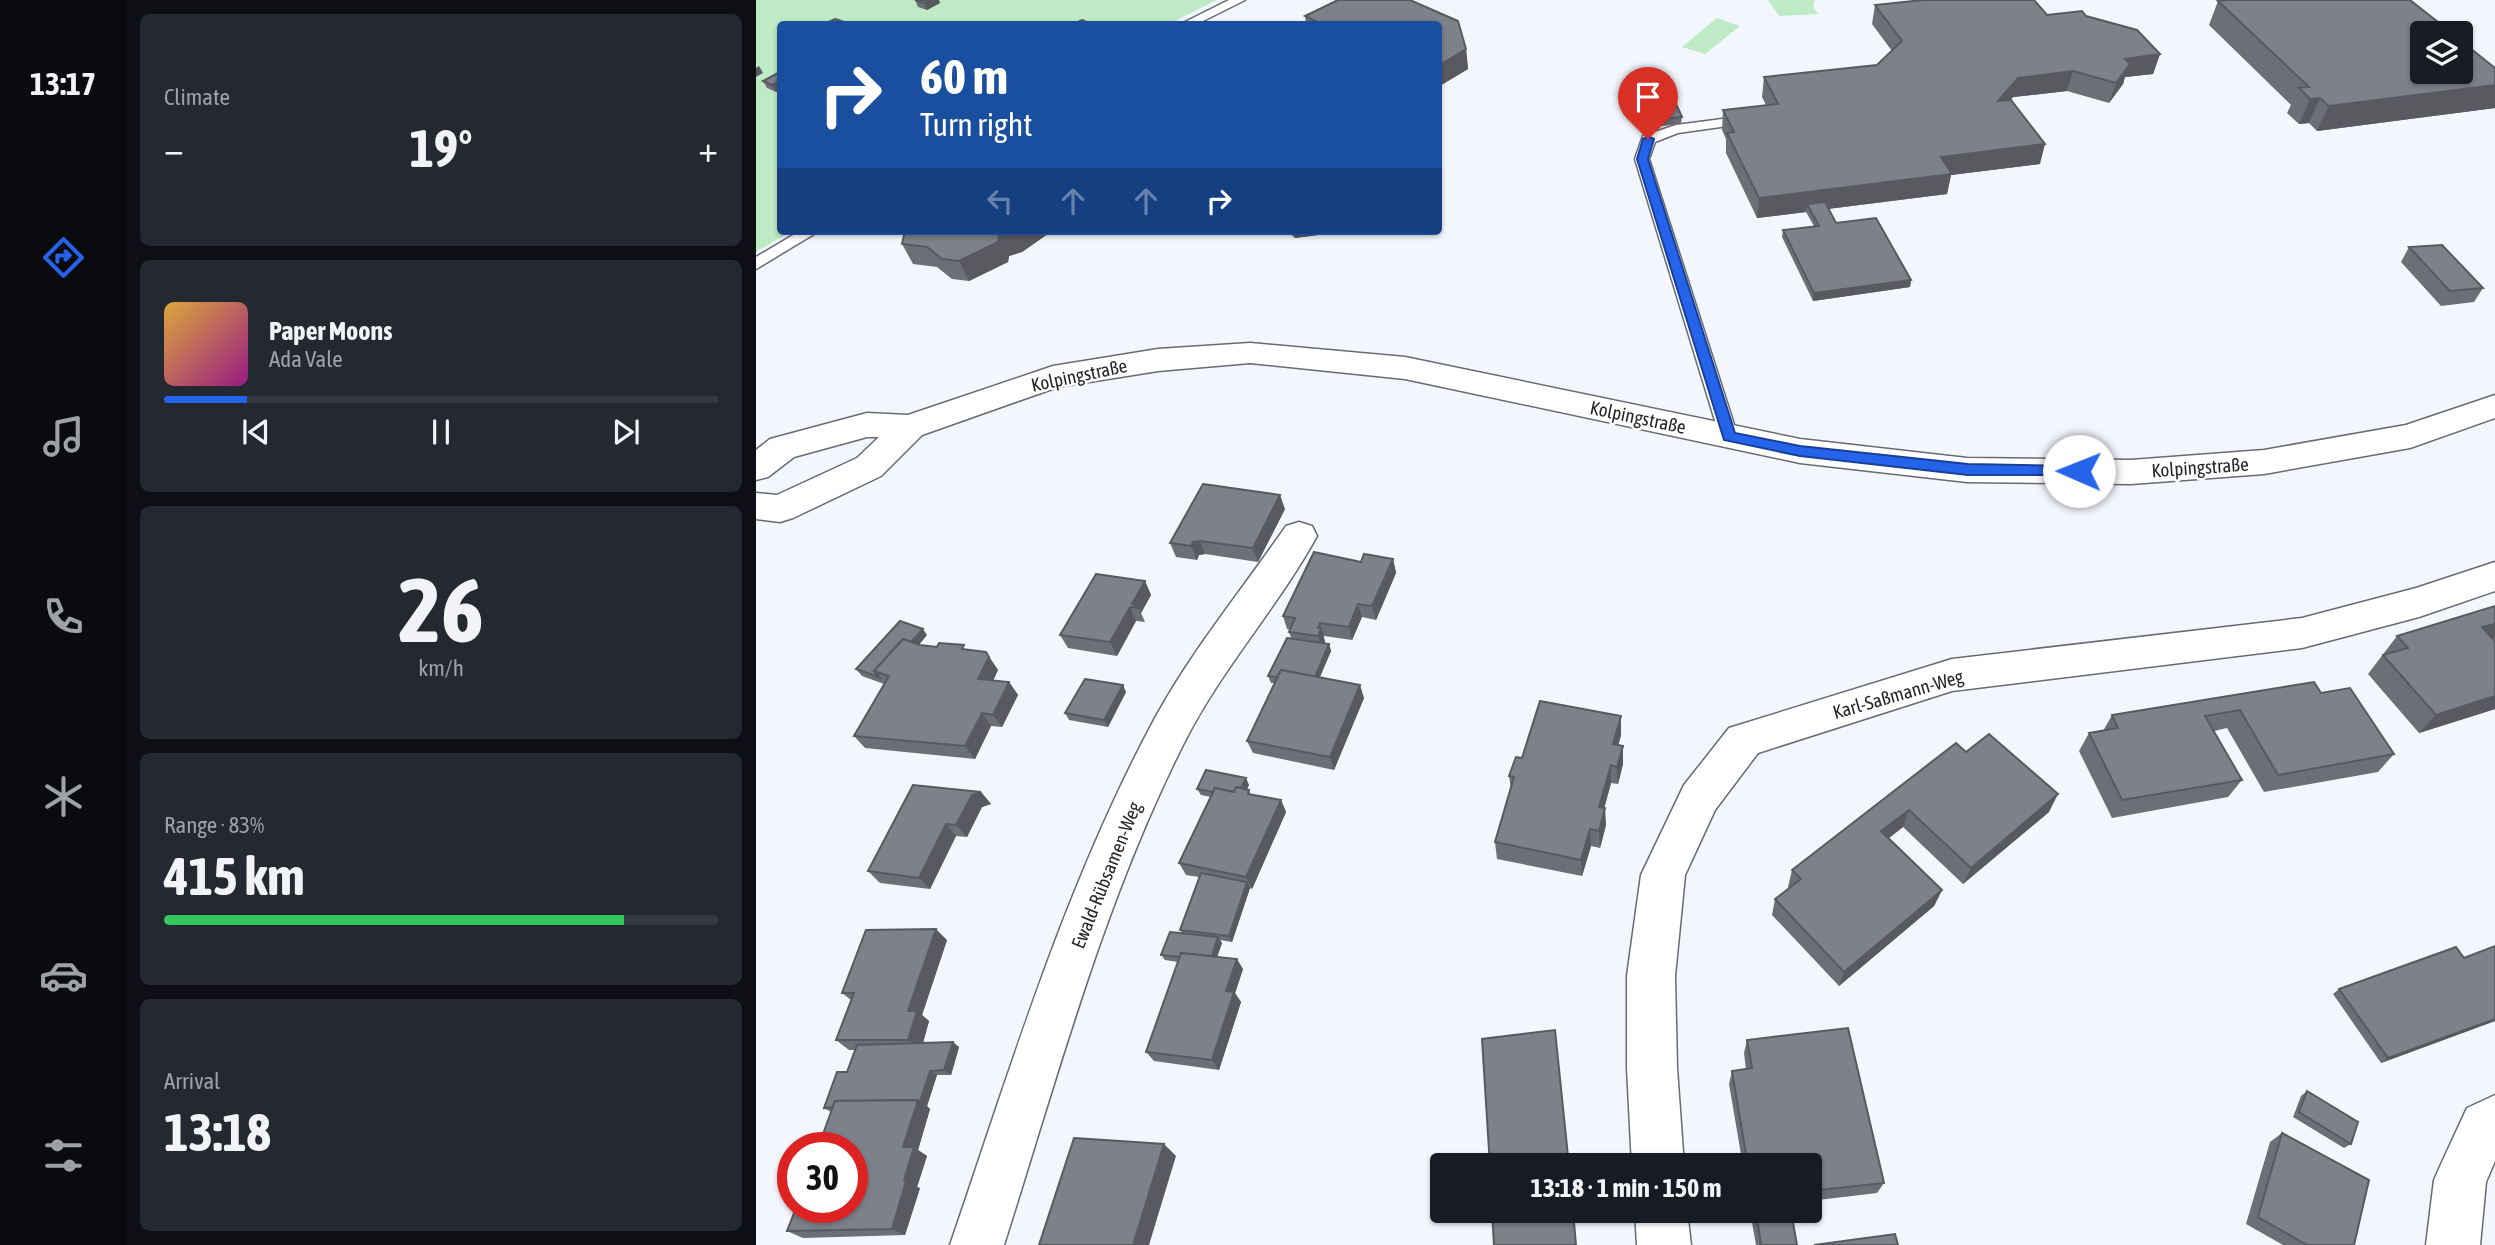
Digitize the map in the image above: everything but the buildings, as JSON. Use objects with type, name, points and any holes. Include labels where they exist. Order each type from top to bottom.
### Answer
[{"type":"street","name":"Kolpingstraße","points":[[756,468],[782,448],[867,425],[911,427],[1053,377],[1158,360],[1250,353],[1405,368],[1800,451],[1968,470],[2131,472],[2264,462],[2410,436],[2495,406]]},
{"type":"street","name":"Kolpingstraße","points":[[756,506],[780,509],[869,467],[911,427]]},
{"type":"street","name":"Ewald-Rübsamen-Weg","points":[[977,1245],[1104,867],[1133,803],[1171,727],[1225,641],[1299,536]]},
{"type":"street","name":"Karl-Saßmann-Weg","points":[[1657,1153],[1651,1068],[1651,976],[1662,875],[1699,798],[1744,740],[1952,675],[2302,633],[2419,602],[2495,576]]},
{"type":"street","points":[[2453,1245],[2460,1180],[2485,1126],[2495,1120]]},
{"type":"street","points":[[1662,1223],[1664,1245]]},
{"type":"lane","points":[[1194,21],[1239,0]]},
{"type":"lane","points":[[1729,437],[1642,159],[1648,139],[1664,132],[1730,122]]},
{"type":"lane","points":[[756,264],[804,235]]},
{"type":"green space","points":[[756,0],[1217,0],[1175,21],[777,21],[777,235],[785,235],[756,252]]},
{"type":"green space","points":[[1768,0],[1815,0],[1813,6],[1818,14],[1779,16]]},
{"type":"green space","points":[[1717,18],[1740,26],[1705,54],[1682,47]]},
{"type":"route","points":[[1648,139],[1642,159],[1729,437],[1800,451],[1968,470],[2079,471]]}]
